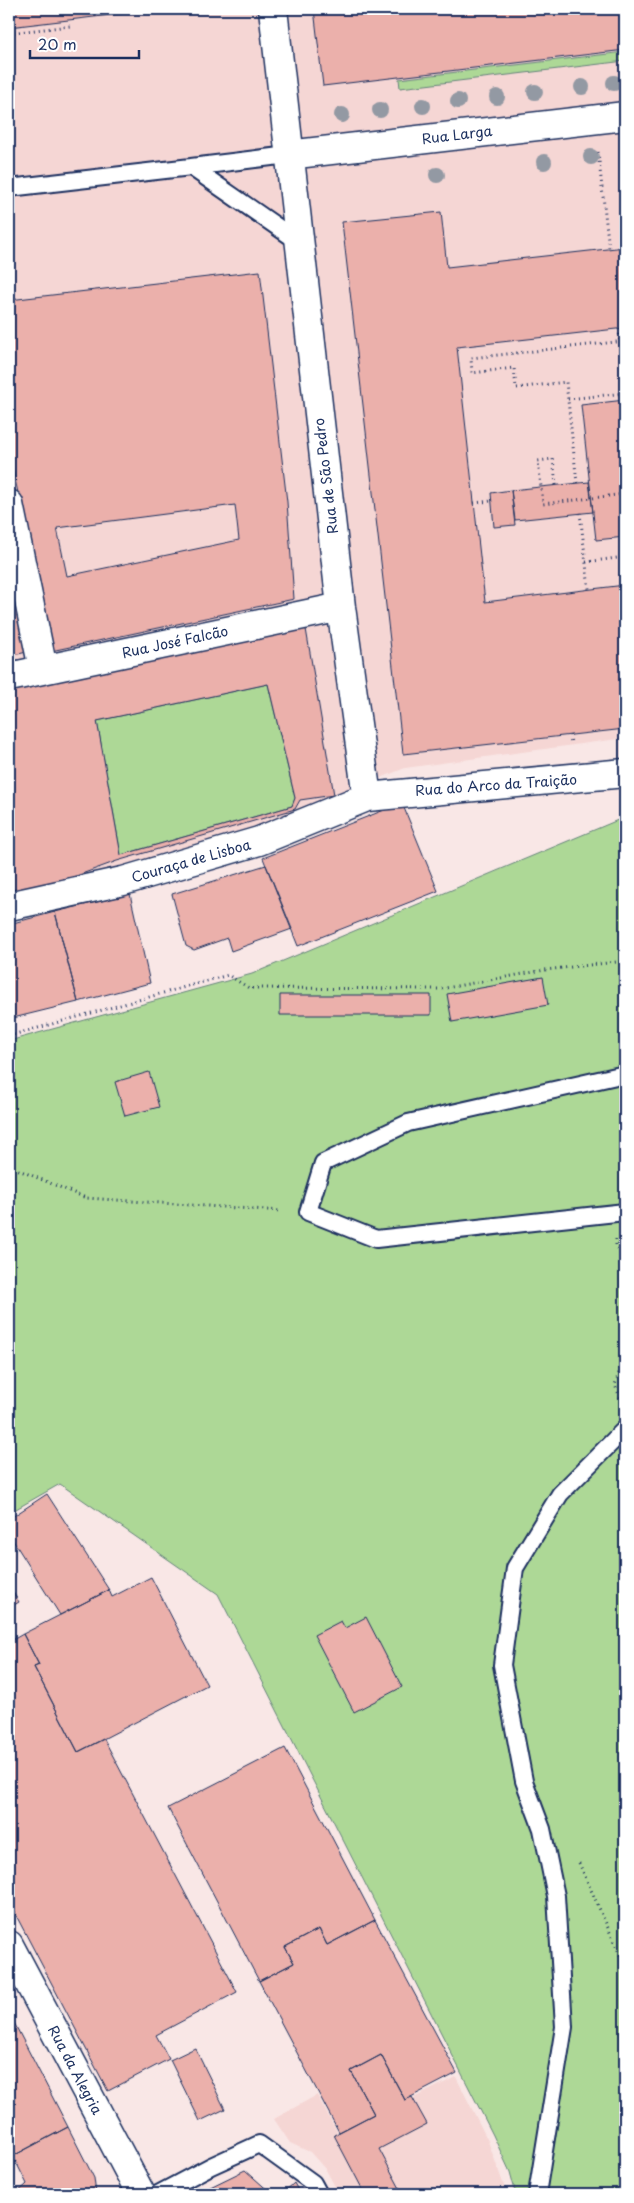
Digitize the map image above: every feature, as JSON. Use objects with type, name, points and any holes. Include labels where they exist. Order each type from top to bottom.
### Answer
[{"type":"street","name":"Rua de São Pedro","points":[[273,9],[340,607],[367,797]]},
{"type":"street","name":"Rua Larga","points":[[288,155],[625,116]]},
{"type":"street","points":[[9,504],[43,670]]},
{"type":"street","name":"Rua José Falcão","points":[[9,677],[340,607]]},
{"type":"street","name":"Rua do Arco da Traição","points":[[367,797],[625,773]]},
{"type":"street","name":"Couraça de Lisboa","points":[[9,906],[123,881],[259,842],[367,797]]},
{"type":"street","name":"Rua da Alegria","points":[[9,1945],[141,2194]]},
{"type":"lane","points":[[9,188],[288,155]]},
{"type":"lane","points":[[191,167],[299,242]]},
{"type":"lane","points":[[625,1074],[408,1122],[323,1162],[308,1212],[376,1240],[625,1212]]},
{"type":"lane","points":[[537,2194],[564,2028],[556,1896],[542,1829],[524,1781],[502,1665],[515,1568],[560,1494],[625,1429]]},
{"type":"lane","points":[[158,2194],[211,2166],[259,2144],[313,2183],[319,2194]]},
{"type":"path","points":[[9,33],[70,26]]},
{"type":"path","points":[[595,120],[609,249]]},
{"type":"path","points":[[619,329],[620,341]]},
{"type":"path","points":[[577,483],[566,382],[516,388],[514,368],[472,373],[471,358],[625,340]]},
{"type":"path","points":[[568,399],[625,393]]},
{"type":"path","points":[[556,485],[553,459],[538,461],[543,504],[625,494]]},
{"type":"path","points":[[474,503],[491,501]]},
{"type":"path","points":[[580,513],[590,590]]},
{"type":"path","points":[[586,562],[625,557]]},
{"type":"path","points":[[9,1036],[228,975],[250,988],[440,989],[545,970],[625,961]]},
{"type":"path","points":[[9,1166],[86,1198],[308,1212]]},
{"type":"path","points":[[625,1354],[615,1385],[625,1410]]},
{"type":"shaded area","points":[[9,9],[625,9],[625,738],[405,768],[257,829],[9,901]]},
{"type":"shaded area","points":[[456,2077],[488,2141],[507,2194],[339,2194],[326,2170],[310,2152],[290,2143],[274,2119],[317,2095],[339,2135]]},
{"type":"green space","points":[[625,52],[625,61],[400,88],[399,79]]},
{"type":"green space","points":[[268,684],[295,798],[292,806],[121,855],[97,721]]},
{"type":"green space","points":[[625,817],[625,2194],[516,2194],[510,2172],[493,2135],[218,1594],[60,1484],[9,1513],[9,1041],[252,974]]},
{"type":"building","points":[[9,9],[162,9],[9,27]]},
{"type":"building","points":[[314,9],[625,9],[625,50],[323,86]]},
{"type":"building","points":[[441,212],[447,267],[625,247],[625,328],[457,347],[485,602],[625,585],[625,729],[403,754],[342,222]]},
{"type":"building","points":[[260,271],[287,502],[294,599],[51,651],[9,450],[9,300]],"holes":[[[235,505],[239,540],[67,576],[57,528]]]},
{"type":"building","points":[[625,400],[625,537],[596,540],[581,405]]},
{"type":"building","points":[[589,482],[593,512],[515,520],[511,490]]},
{"type":"building","points":[[511,490],[515,525],[494,527],[491,493]]},
{"type":"building","points":[[9,568],[27,652],[9,656]]},
{"type":"building","points":[[306,629],[334,795],[300,800],[295,809],[117,861],[49,886],[9,893],[9,691]],"holes":[[[268,684],[295,798],[292,806],[121,855],[97,721]]]},
{"type":"building","points":[[402,803],[438,891],[298,946],[263,858]]},
{"type":"building","points":[[266,865],[292,929],[231,951],[227,938],[194,950],[186,946],[172,894]]},
{"type":"building","points":[[130,894],[150,983],[78,1002],[55,912]]},
{"type":"building","points":[[55,912],[78,1002],[9,1019],[9,924]]},
{"type":"building","points":[[543,977],[548,1005],[452,1022],[447,994]]},
{"type":"building","points":[[280,995],[431,995],[431,1015],[280,1015]]},
{"type":"building","points":[[149,1072],[159,1107],[125,1116],[115,1082]]},
{"type":"building","points":[[47,1494],[109,1590],[60,1615],[9,1534],[9,1519]]},
{"type":"building","points":[[151,1577],[207,1685],[78,1752],[34,1667],[39,1665],[23,1634],[109,1590],[112,1597]]},
{"type":"building","points":[[9,1586],[19,1602],[9,1608]]},
{"type":"building","points":[[366,1617],[402,1687],[354,1712],[314,1635],[341,1621],[345,1628]]},
{"type":"building","points":[[23,1634],[39,1665],[34,1667],[78,1752],[104,1739],[237,1992],[156,2035],[169,2059],[108,2091],[9,1902],[9,1642]]},
{"type":"building","points":[[285,1748],[375,1920],[327,1945],[319,1929],[285,1947],[294,1963],[259,1981],[168,1808]]},
{"type":"building","points":[[375,1920],[457,2073],[405,2100],[381,2055],[351,2071],[374,2114],[339,2132],[259,1981],[294,1963],[285,1947],[319,1929],[327,1945]]},
{"type":"building","points":[[9,2013],[68,2127],[13,2156],[9,2147]]},
{"type":"building","points":[[195,2048],[225,2109],[200,2121],[170,2060]]},
{"type":"building","points":[[381,2055],[405,2100],[412,2097],[427,2124],[379,2149],[403,2194],[365,2194],[334,2135],[374,2114],[351,2071]]},
{"type":"building","points":[[68,2127],[94,2178],[96,2194],[16,2194],[27,2184],[13,2156]]},
{"type":"building","points":[[245,2170],[272,2194],[196,2194]]},
{"type":"building","points":[[294,2183],[300,2194],[282,2194]]},
{"type":"building","points":[[615,2190],[616,2194],[595,2194]]}]
